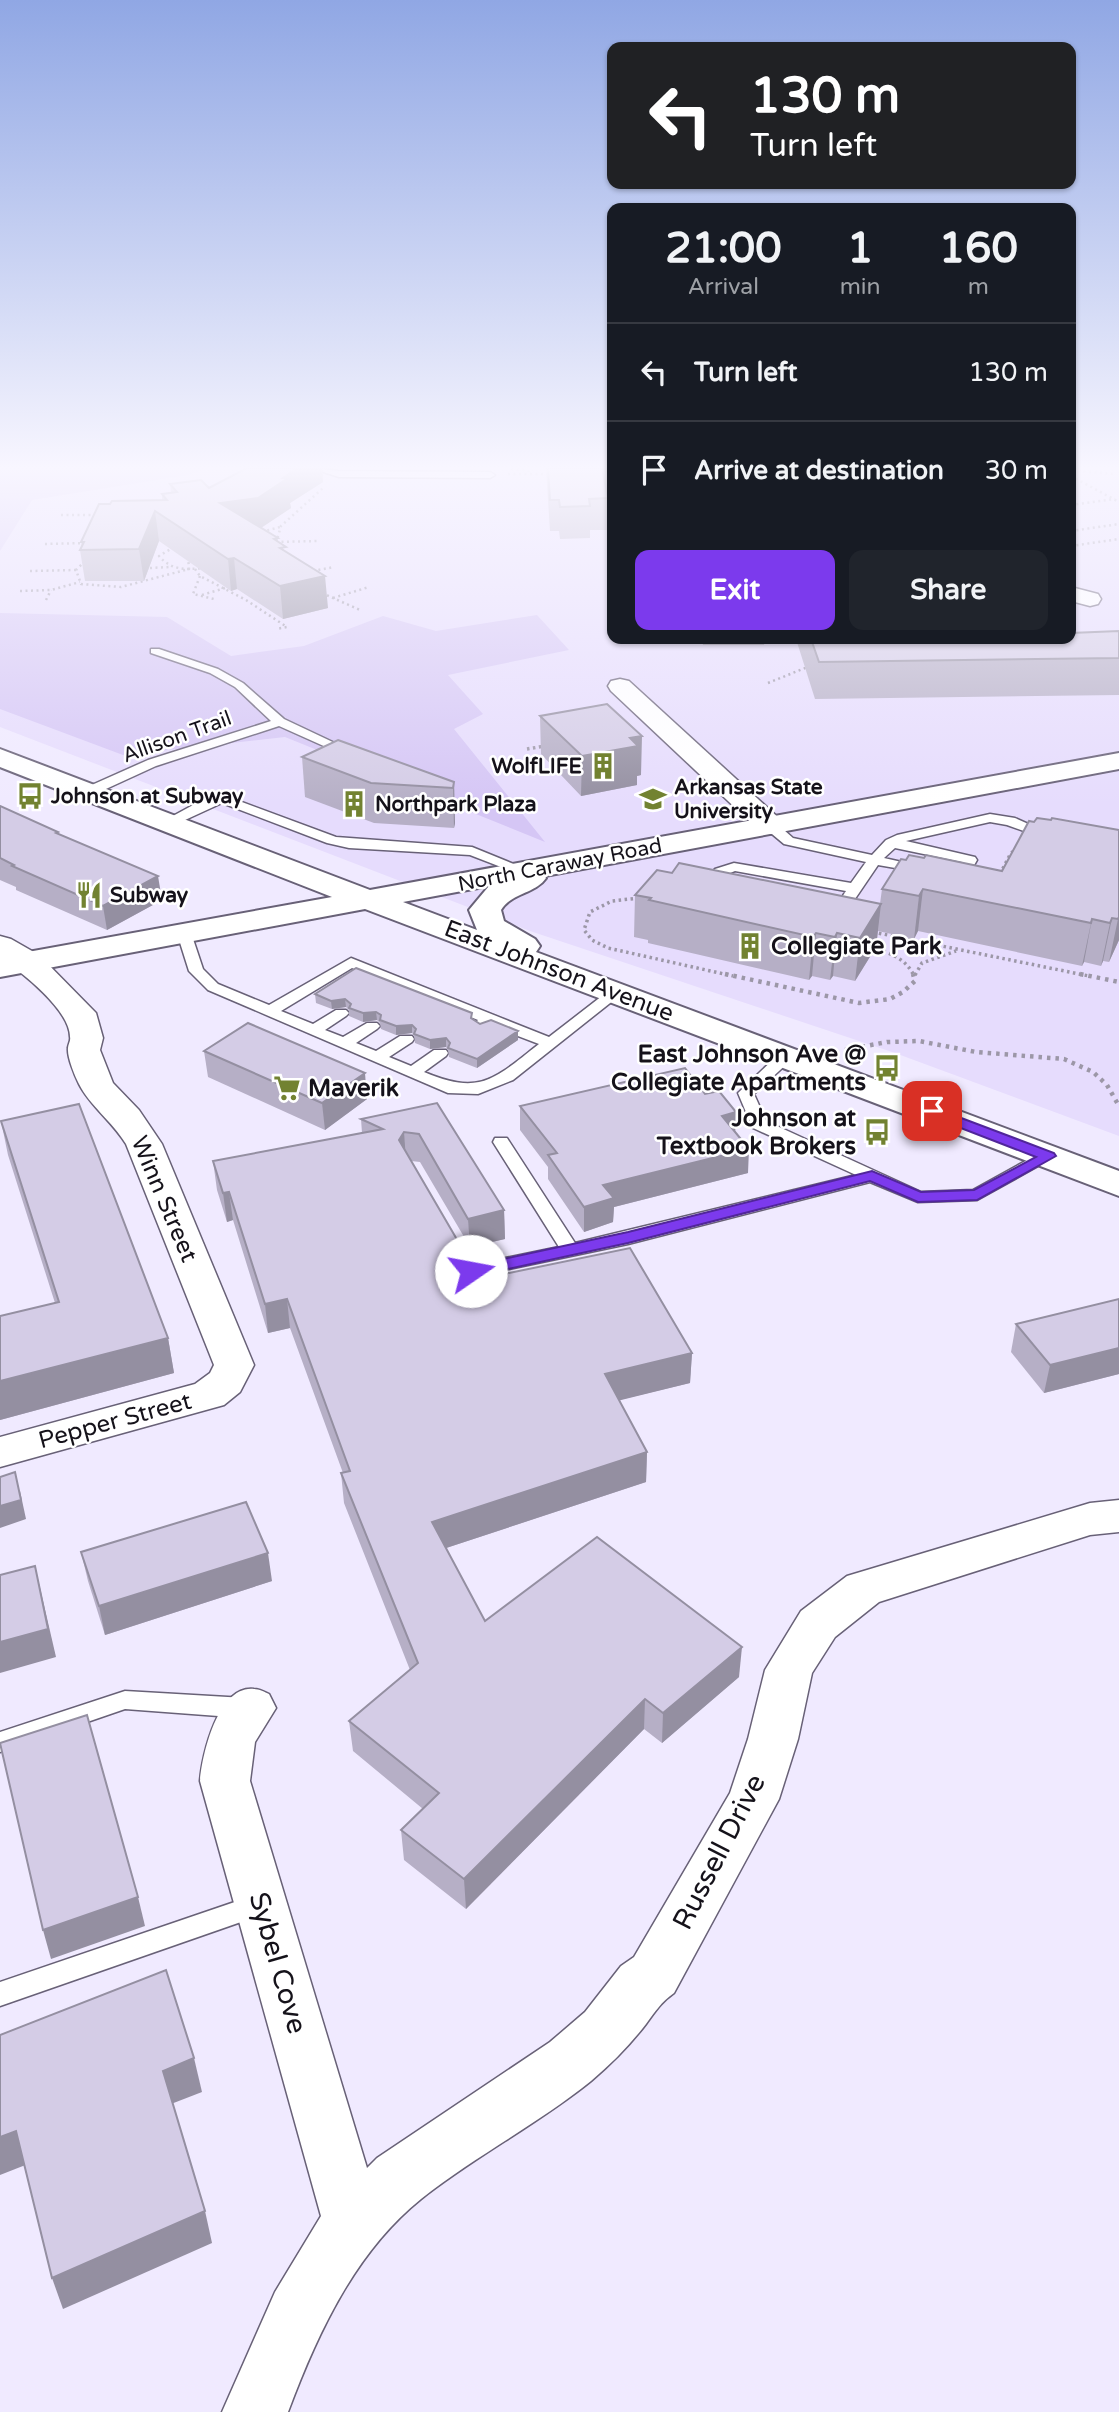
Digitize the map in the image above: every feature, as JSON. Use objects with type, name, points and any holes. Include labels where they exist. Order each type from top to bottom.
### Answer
[{"type":"main road","name":"East Johnson Avenue","points":[[0,757],[368,900],[1119,1184]]},
{"type":"main road","name":"North Caraway Road","points":[[9,958],[184,933],[1119,761]]},
{"type":"main road","points":[[571,862],[503,890],[487,904],[487,919],[490,926],[501,934],[617,992]]},
{"type":"street","points":[[620,686],[771,826]]},
{"type":"street","name":"Winn Street","points":[[9,958],[80,1013],[87,1038],[84,1050],[96,1084],[106,1098],[128,1117],[144,1144],[234,1365],[226,1382]]},
{"type":"street","name":"Pepper Street","points":[[0,1452],[209,1395],[226,1382]]},
{"type":"street","name":"Russell Drive","points":[[255,2412],[278,2355],[325,2266],[353,2223],[382,2198],[398,2179],[570,2062],[605,2032],[613,2018],[642,1984],[654,1975],[752,1799],[773,1739],[789,1670],[818,1624],[863,1589],[1090,1519],[1119,1516]]},
{"type":"street","name":"Sybel Cove","points":[[252,1708],[235,1729],[228,1744],[225,1781],[353,2223]]},
{"type":"lane","name":"Allison Trail","points":[[155,651],[214,671],[239,685],[268,715],[363,758]]},
{"type":"lane","name":"Allison Trail","points":[[90,792],[152,763],[280,722]]},
{"type":"lane","points":[[167,823],[211,801],[223,799],[332,840],[349,844],[472,850],[524,871]]},
{"type":"lane","points":[[820,919],[832,922],[873,862],[891,843],[947,826],[990,818],[1010,821],[1042,834],[1065,839]]},
{"type":"lane","points":[[771,826],[789,841],[873,862],[960,878],[970,860],[891,843]]},
{"type":"lane","points":[[715,897],[702,894],[720,872],[734,867],[855,888]]},
{"type":"lane","points":[[184,933],[196,971],[213,987],[448,1088],[478,1089],[507,1077],[617,992]]},
{"type":"lane","points":[[270,1011],[351,962],[385,982],[486,1023],[551,1043]]},
{"type":"lane","points":[[314,1030],[341,1013]]},
{"type":"lane","points":[[345,1043],[372,1026]]},
{"type":"lane","points":[[377,1057],[406,1040]]},
{"type":"lane","points":[[413,1072],[440,1053]]},
{"type":"lane","points":[[786,1056],[746,1093],[759,1124],[918,1197],[977,1195],[1048,1156]]},
{"type":"lane","points":[[501,1142],[570,1250]]},
{"type":"lane","points":[[451,1236],[471,1271],[570,1250],[872,1176]]},
{"type":"lane","points":[[0,1742],[125,1700],[252,1708]]},
{"type":"lane","points":[[0,1994],[261,1904]]},
{"type":"path","points":[[20,591],[51,590],[80,582],[121,587],[150,581]]},
{"type":"path","points":[[198,581],[193,594],[214,599]]},
{"type":"path","points":[[209,581],[287,627],[276,629]]},
{"type":"path","points":[[316,600],[369,587]]},
{"type":"path","points":[[201,596],[225,588]]},
{"type":"path","points":[[46,600],[51,590]]},
{"type":"path","points":[[318,591],[360,610]]},
{"type":"path","points":[[768,682],[816,664]]},
{"type":"path","points":[[527,749],[552,745]]},
{"type":"path","points":[[999,884],[1000,871],[1011,853],[1023,847]]},
{"type":"path","points":[[651,901],[638,898],[612,901],[590,912],[584,930],[588,937],[602,946],[843,1001],[884,1002],[907,990],[915,981],[905,961],[868,946],[873,932],[1119,982]]},
{"type":"path","points":[[914,976],[922,963],[933,957],[962,950]]},
{"type":"path","points":[[845,1049],[908,1040],[933,1042],[965,1051],[1038,1055],[1060,1059],[1095,1074],[1104,1082],[1119,1105]]},
{"type":"shaded area","name":"Arkansas State University","points":[[0,581],[607,581],[607,644],[1076,644],[1076,581],[1119,581],[1119,1136],[895,1053],[530,931],[0,727]]},
{"type":"shaded area","points":[[0,613],[167,617],[231,656],[304,646],[383,616],[436,631],[537,615],[569,650],[448,675],[483,714],[454,729],[545,842],[285,737],[123,755],[0,709]]},
{"type":"building","points":[[271,581],[304,581],[280,586]]},
{"type":"building","points":[[1119,631],[1119,658],[819,662],[813,644],[1076,644],[1076,633]]},
{"type":"building","points":[[607,704],[642,736],[630,738],[638,746],[582,756],[540,716]]},
{"type":"building","points":[[338,740],[454,782],[453,788],[371,783],[302,757]]},
{"type":"building","points":[[0,806],[158,876],[103,906],[12,866],[14,865],[0,858]]},
{"type":"building","points":[[1037,818],[1052,818],[1119,830],[1118,919],[1112,918],[1110,923],[1092,919],[1091,923],[923,889],[919,896],[882,889],[901,859],[906,860],[909,855],[924,858],[926,855],[1002,871],[1029,821],[1034,822]]},
{"type":"building","points":[[679,863],[881,904],[860,938],[837,933],[835,937],[816,933],[813,937],[635,895],[657,870],[672,873]]},
{"type":"building","name":"Maverik","points":[[356,968],[472,1013],[471,1018],[480,1024],[491,1020],[518,1031],[477,1059],[448,1048],[450,1043],[446,1038],[430,1040],[414,1034],[416,1029],[412,1025],[396,1026],[380,1020],[381,1015],[376,1012],[363,1013],[349,1008],[351,1004],[345,999],[331,1001],[315,994]]},
{"type":"building","points":[[248,1023],[365,1073],[322,1103],[204,1051]]},
{"type":"building","points":[[685,1068],[705,1094],[719,1091],[736,1112],[722,1116],[749,1149],[603,1185],[614,1198],[584,1207],[548,1155],[557,1153],[520,1106]]},
{"type":"building","points":[[437,1103],[504,1210],[468,1219],[419,1134],[404,1132],[399,1140],[480,1279],[630,1248],[692,1353],[605,1374],[647,1452],[432,1522],[485,1621],[597,1537],[742,1647],[663,1713],[645,1699],[464,1879],[401,1830],[439,1793],[349,1721],[418,1663],[341,1473],[350,1471],[287,1299],[265,1304],[229,1192],[223,1193],[213,1161],[383,1129],[361,1119]]},
{"type":"building","points":[[79,1104],[168,1338],[0,1381],[0,1316],[59,1302],[1,1121]]},
{"type":"building","points":[[1119,1299],[1119,1348],[1050,1365],[1016,1324]]},
{"type":"building","points":[[15,1472],[21,1500],[0,1506],[0,1477]]},
{"type":"building","points":[[246,1502],[268,1553],[99,1606],[81,1552]]},
{"type":"building","points":[[35,1566],[48,1629],[0,1642],[0,1575]]},
{"type":"building","points":[[87,1715],[138,1897],[43,1930],[0,1743]]},
{"type":"building","points":[[166,1970],[194,2058],[163,2071],[205,2211],[52,2278],[16,2131],[0,2137],[0,2035]]},
{"type":"place","name":"WolfLIFE","points":[[603,766]]},
{"type":"place","name":"Johnson at Subway","points":[[30,796]]},
{"type":"place","name":"Arkansas State University","points":[[653,799]]},
{"type":"place","name":"Northpark Plaza","points":[[354,804]]},
{"type":"place","name":"Subway","points":[[89,895]]},
{"type":"place","name":"Collegiate Park","points":[[750,946]]},
{"type":"place","name":"East Johnson Ave @ Collegiate Apartments","points":[[887,1068]]},
{"type":"place","name":"Maverik","points":[[287,1088]]},
{"type":"place","name":"Johnson at Textbook Brokers","points":[[877,1132]]},
{"type":"route","points":[[471,1271],[628,1237],[872,1176],[918,1197],[977,1195],[1048,1156],[932,1111]]}]
